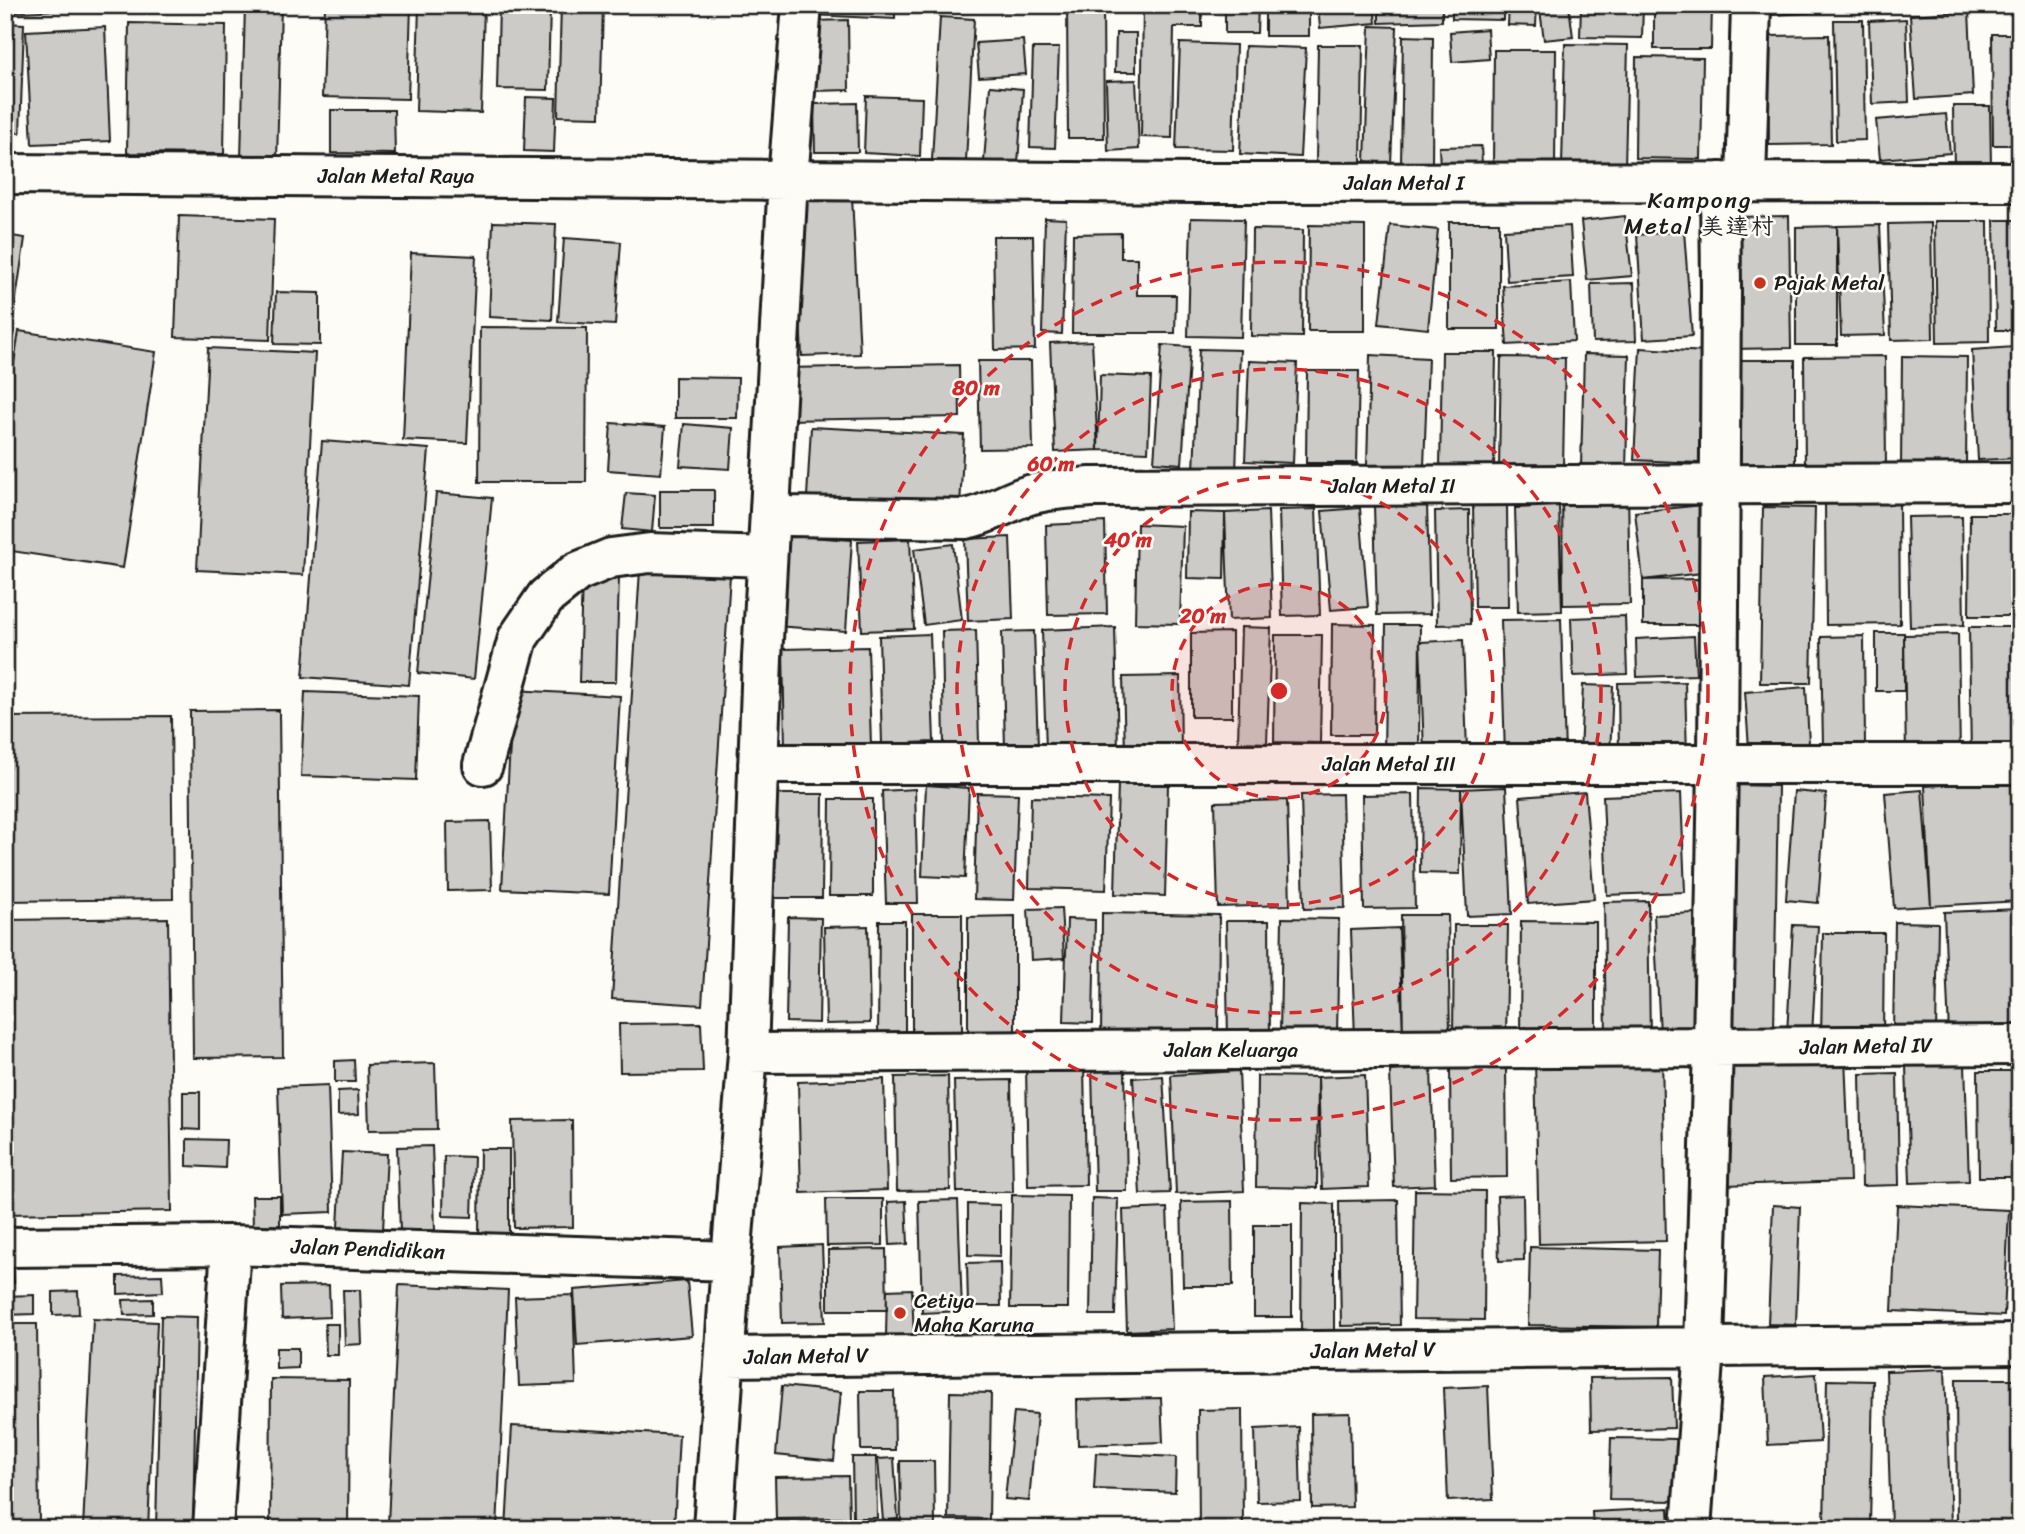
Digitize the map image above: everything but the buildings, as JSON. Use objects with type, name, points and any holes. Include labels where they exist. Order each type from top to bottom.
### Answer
[{"type":"street","points":[[713,1529],[748,1053],[767,557],[788,179],[802,5]]},
{"type":"street","points":[[1692,1529],[1704,1347],[1713,1047],[1721,288],[1751,5]]},
{"type":"street","name":"Jalan Metal Raya","points":[[5,174],[788,179]]},
{"type":"street","name":"Jalan Metal I","points":[[788,179],[1196,183],[2020,182]]},
{"type":"street","name":"Jalan Metal II","points":[[770,513],[789,516],[965,519],[979,517],[1028,495],[1049,490],[1091,487],[2020,483]]},
{"type":"street","points":[[483,765],[518,638],[546,597],[577,572],[611,558],[650,553],[767,557]]},
{"type":"street","name":"Jalan Metal III","points":[[758,764],[2020,764]]},
{"type":"street","name":"Jalan Metal IV","points":[[1713,1047],[2020,1045]]},
{"type":"street","name":"Jalan Keluarga","points":[[748,1053],[1713,1047]]},
{"type":"street","points":[[213,1529],[231,1245]]},
{"type":"street","name":"Jalan Pendidikan","points":[[5,1247],[231,1245],[731,1261]]},
{"type":"street","name":"Jalan Metal V","points":[[726,1357],[2020,1344]]},
{"type":"place","name":"Pajak Metal","points":[[1760,283]]},
{"type":"place","name":"Cetiya Maha Karuna","points":[[900,1313]]},
{"type":"district","name":"Kampong Metal 美達村","points":[[1700,213]]}]
